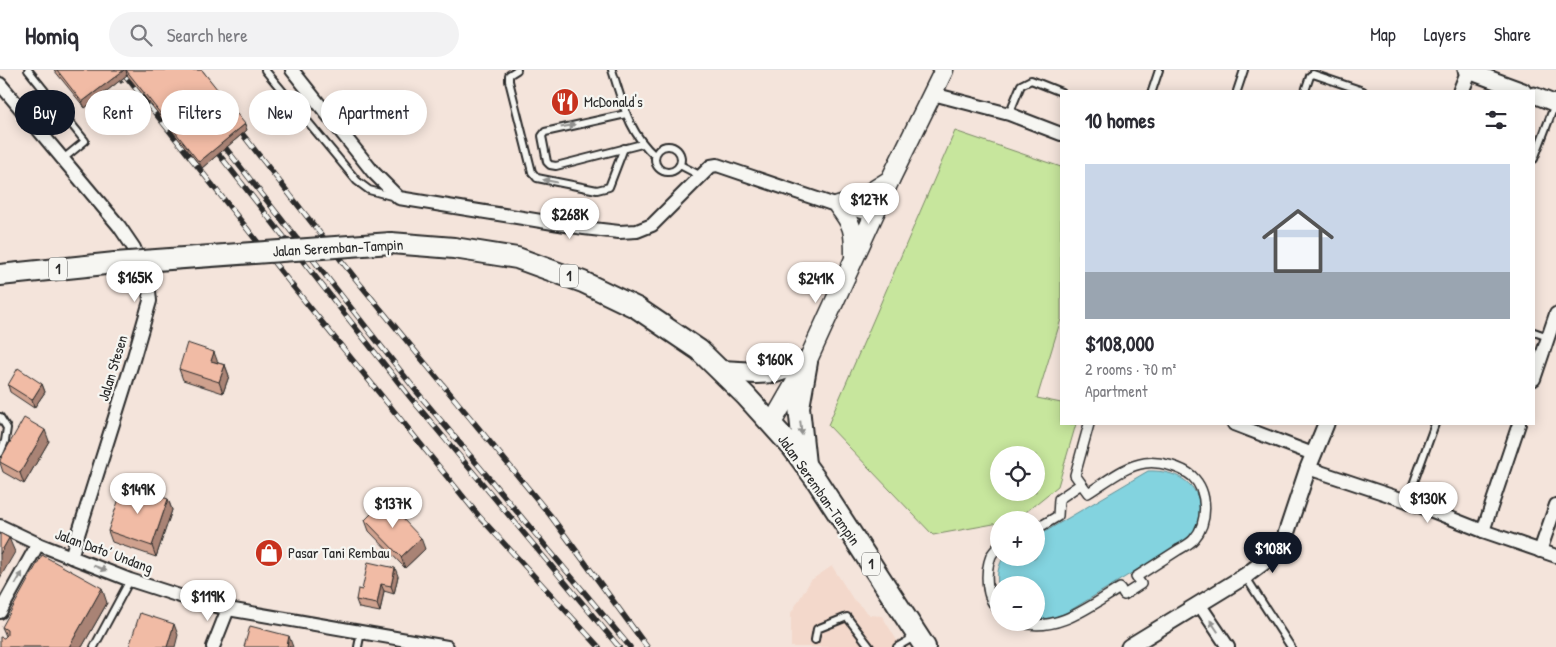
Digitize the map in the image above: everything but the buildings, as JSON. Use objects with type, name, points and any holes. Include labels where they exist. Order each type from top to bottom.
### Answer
[{"type":"highway","name":"Jalan Seremban-Tampin","points":[[0,275],[115,263],[391,243],[454,248],[517,258],[583,282],[638,308],[699,350],[772,423],[805,464],[921,641]]},
{"type":"highway","points":[[722,371],[775,372],[806,362],[799,407],[805,464]]},
{"type":"main road","points":[[772,423],[806,362],[890,180],[944,70]]},
{"type":"main road","points":[[854,260],[854,235],[850,222],[838,206],[858,200],[890,180]]},
{"type":"street","points":[[292,70],[373,172],[399,198],[619,232],[637,231],[652,225],[711,166],[722,166],[838,206],[874,215]]},
{"type":"street","points":[[1460,90],[1468,70],[1496,84],[1519,90]]},
{"type":"street","name":"Jalan Stesen","points":[[0,84],[120,226],[134,248],[148,281],[150,301],[71,557]]},
{"type":"street","points":[[933,94],[1009,114],[1060,134]]},
{"type":"street","points":[[1535,95],[1556,103]]},
{"type":"street","points":[[1535,376],[1556,314]]},
{"type":"street","points":[[1045,625],[1059,622],[1074,615],[1120,588],[1124,595],[1141,584],[1136,577],[1193,540],[1204,522],[1204,499],[1200,486],[1192,476],[1175,467],[1158,463],[1145,463],[1125,470],[1088,493],[1075,475],[1089,425]]},
{"type":"street","points":[[1236,425],[1311,461],[1407,501],[1483,531],[1556,556]]},
{"type":"street","points":[[1132,646],[1245,576],[1272,556],[1284,540],[1326,425]]},
{"type":"street","points":[[1483,531],[1519,425]]},
{"type":"street","points":[[1045,524],[1058,516],[1059,499],[1081,484]]},
{"type":"street","points":[[1540,551],[1556,505]]},
{"type":"street","name":"Jalan Dato’ Undang","points":[[0,526],[38,544],[130,580],[189,599],[228,609],[447,647]]},
{"type":"street","points":[[0,612],[38,544]]},
{"type":"street","points":[[990,561],[988,568],[990,595]]},
{"type":"street","points":[[1199,604],[1228,647]]},
{"type":"street","points":[[213,647],[228,609]]},
{"type":"lane","points":[[28,70],[85,141],[63,159]]},
{"type":"lane","points":[[265,70],[357,181],[369,190],[399,198]]},
{"type":"lane","points":[[517,70],[509,75],[509,81],[532,172],[536,178],[597,190],[603,189],[608,187],[624,148]]},
{"type":"lane","points":[[612,70],[626,114],[642,144],[655,156],[661,171],[672,172],[676,170],[680,165],[682,156],[675,148],[665,146],[660,148],[655,156]]},
{"type":"lane","points":[[1152,90],[1159,70]]},
{"type":"lane","points":[[1237,90],[1244,70]]},
{"type":"lane","points":[[1304,90],[1310,76],[1313,74],[1361,90]]},
{"type":"lane","points":[[1009,114],[1021,85],[1031,80],[1060,92]]},
{"type":"lane","points":[[1535,156],[1556,103]]},
{"type":"lane","points":[[626,114],[550,130],[542,136],[547,162],[550,165],[556,166],[642,144]]},
{"type":"lane","points":[[680,165],[701,176]]},
{"type":"lane","points":[[1535,332],[1548,337]]},
{"type":"lane","points":[[0,417],[7,428],[5,441],[0,453]]},
{"type":"lane","points":[[1407,501],[1435,425]]},
{"type":"lane","points":[[1245,576],[1291,647]]},
{"type":"lane","points":[[94,647],[130,580]]},
{"type":"lane","points":[[815,640],[817,629],[847,617],[870,647]]},
{"type":"lane","points":[[358,647],[361,632]]},
{"type":"lane","points":[[897,647],[921,641]]},
{"type":"path","points":[[120,71],[126,78],[120,83]]},
{"type":"shaded area","points":[[832,566],[853,599],[870,615],[882,616],[901,647],[791,647],[791,613],[811,580]]},
{"type":"green space","points":[[955,131],[1060,167],[1060,322],[1037,398],[1060,403],[1060,425],[1076,425],[1058,486],[1045,497],[1045,446],[990,446],[990,501],[1039,501],[1027,511],[990,511],[990,525],[933,535],[828,425]]},
{"type":"water","points":[[1148,471],[1172,474],[1186,481],[1196,493],[1199,501],[1200,519],[1189,538],[1058,618],[1045,620],[1045,576],[998,575],[999,566],[1045,566],[1045,532]]},
{"type":"railway","points":[[121,70],[478,515],[599,647]]},
{"type":"railway","points":[[239,130],[355,278],[550,515],[647,647]]},
{"type":"railway","points":[[217,137],[417,392],[630,647]]},
{"type":"railway","points":[[210,143],[410,397],[619,647]]},
{"type":"place","name":"McDonald's","points":[[565,102]]},
{"type":"place","name":"Pasar Tani Rembau","points":[[269,553]]}]
